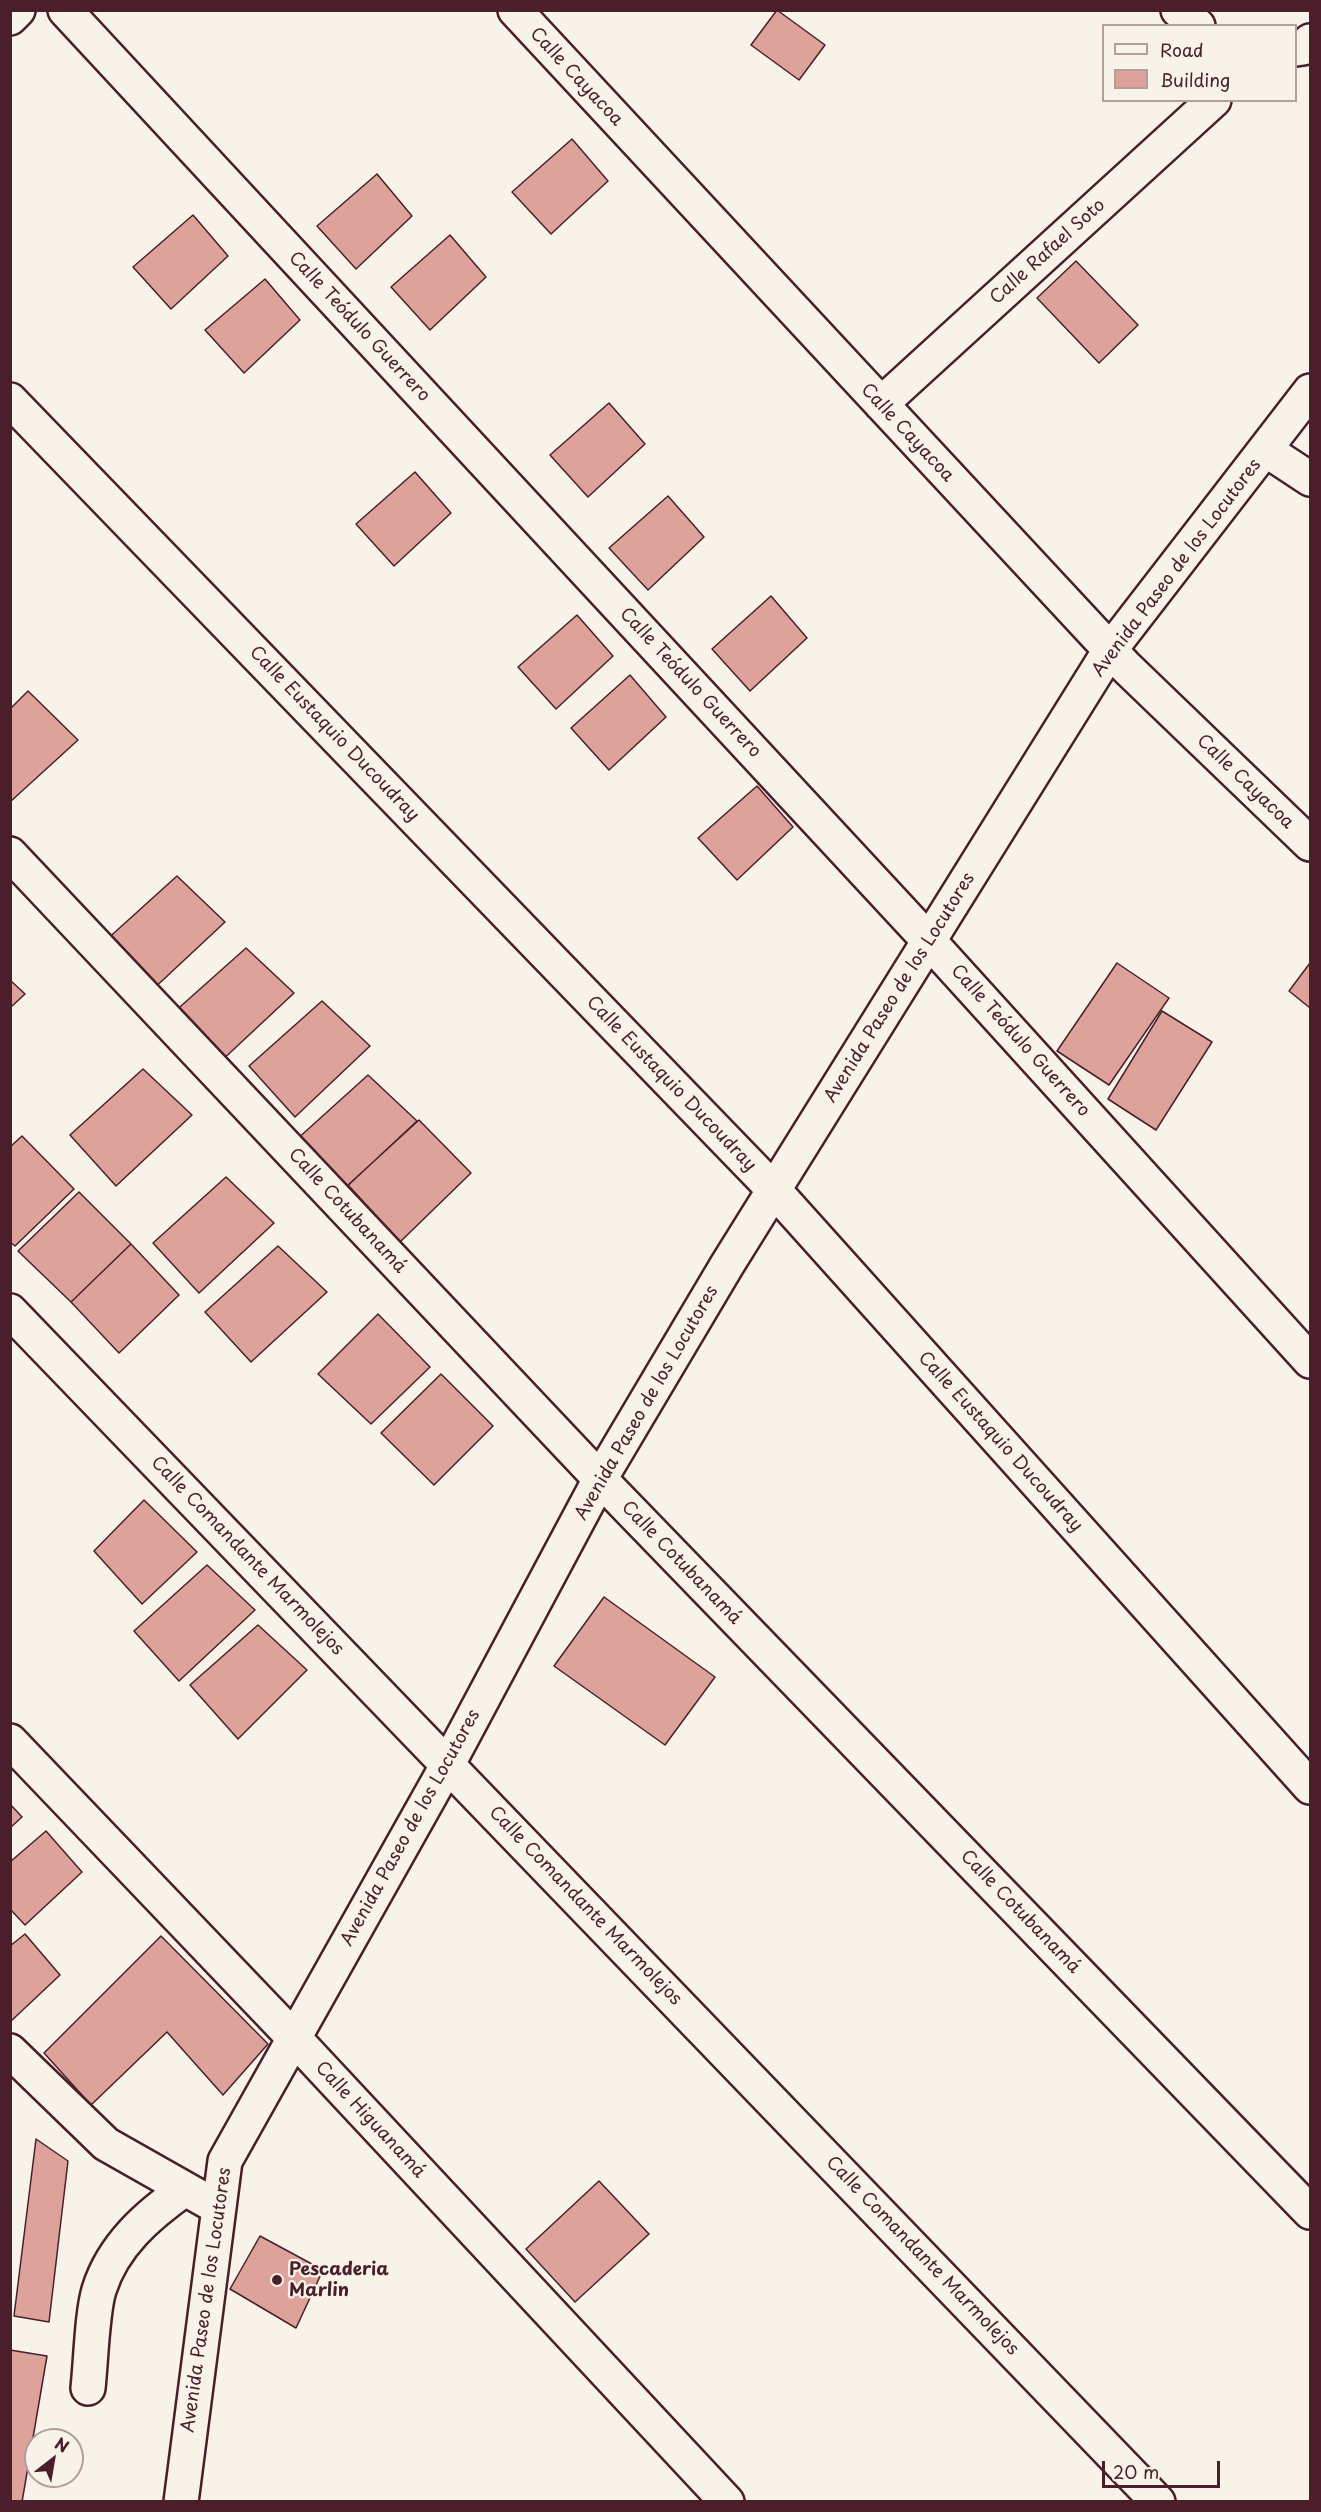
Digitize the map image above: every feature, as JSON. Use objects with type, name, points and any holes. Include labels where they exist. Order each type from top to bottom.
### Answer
[{"type":"street","points":[[10,18],[18,10]]},
{"type":"street","name":"Calle Teódulo Guerrero","points":[[65,10],[929,941],[1311,1361]]},
{"type":"street","name":"Calle Cayacoa","points":[[514,10],[1110,650],[1311,844]]},
{"type":"street","points":[[1178,10],[1196,24]]},
{"type":"street","points":[[1297,50],[1311,41]]},
{"type":"street","name":"Calle Rafael Soto","points":[[881,404],[1212,102]]},
{"type":"street","name":"Avenida Paseo de los Locutores","points":[[181,2502],[225,2161],[448,1764],[600,1479],[774,1190],[1110,650],[1311,391]]},
{"type":"street","name":"Calle Eustaquio Ducoudray","points":[[10,400],[774,1190],[1311,1787]]},
{"type":"street","points":[[1266,450],[1311,479]]},
{"type":"street","name":"Calle Cotubanamá","points":[[10,854],[600,1479],[1311,2212]]},
{"type":"street","name":"Calle Comandante Marmolejos","points":[[10,1311],[1158,2502]]},
{"type":"street","name":"Calle Higuanamá","points":[[10,1741],[294,2038],[727,2502]]},
{"type":"street","points":[[10,2050],[106,2144],[219,2208]]},
{"type":"street","points":[[88,2388],[99,2291],[113,2261],[131,2233],[156,2209],[185,2189]]},
{"type":"building","points":[[777,10],[825,45],[799,80],[751,45]]},
{"type":"building","points":[[572,139],[608,181],[551,234],[512,192]]},
{"type":"building","points":[[377,174],[412,216],[356,269],[317,226]]},
{"type":"building","points":[[193,215],[228,256],[171,309],[133,267]]},
{"type":"building","points":[[450,235],[486,277],[430,330],[391,287]]},
{"type":"building","points":[[1076,261],[1138,325],[1099,363],[1037,298]]},
{"type":"building","points":[[265,279],[300,320],[244,373],[205,330]]},
{"type":"building","points":[[609,403],[645,444],[588,497],[550,455]]},
{"type":"building","points":[[415,472],[451,513],[394,566],[356,524]]},
{"type":"building","points":[[668,496],[704,537],[648,590],[609,548]]},
{"type":"building","points":[[771,596],[807,638],[750,691],[712,649]]},
{"type":"building","points":[[577,615],[613,656],[556,709],[518,667]]},
{"type":"building","points":[[630,675],[666,717],[609,770],[571,728]]},
{"type":"building","points":[[28,691],[78,740],[10,802],[10,709]]},
{"type":"building","points":[[757,786],[793,827],[737,880],[698,838]]},
{"type":"building","points":[[177,876],[225,922],[149,993],[104,942]]},
{"type":"building","points":[[246,948],[294,993],[218,1064],[172,1014]]},
{"type":"building","points":[[1117,963],[1169,998],[1109,1085],[1057,1051]]},
{"type":"building","points":[[1310,963],[1310,1008],[1289,991]]},
{"type":"building","points":[[10,980],[25,994],[10,1008]]},
{"type":"building","points":[[322,1001],[370,1046],[295,1117],[249,1066]]},
{"type":"building","points":[[1162,1011],[1212,1042],[1156,1130],[1108,1099]]},
{"type":"building","points":[[143,1069],[192,1115],[116,1186],[70,1135]]},
{"type":"building","points":[[368,1075],[417,1121],[341,1192],[295,1141]]},
{"type":"building","points":[[419,1120],[471,1173],[400,1242],[348,1185]]},
{"type":"building","points":[[22,1136],[74,1189],[15,1246],[10,1242],[10,1147]]},
{"type":"building","points":[[226,1177],[274,1223],[199,1293],[153,1243]]},
{"type":"building","points":[[79,1192],[131,1244],[71,1302],[18,1251]]},
{"type":"building","points":[[131,1244],[179,1295],[119,1353],[71,1302]]},
{"type":"building","points":[[278,1246],[327,1292],[251,1362],[205,1312]]},
{"type":"building","points":[[378,1314],[430,1367],[371,1424],[318,1374]]},
{"type":"building","points":[[441,1374],[493,1426],[434,1485],[381,1433]]},
{"type":"building","points":[[144,1500],[197,1552],[142,1604],[94,1551]]},
{"type":"building","points":[[207,1565],[255,1610],[179,1681],[134,1631]]},
{"type":"building","points":[[604,1597],[715,1677],[665,1745],[554,1666]]},
{"type":"building","points":[[258,1625],[307,1670],[238,1739],[190,1685]]},
{"type":"building","points":[[10,1804],[22,1817],[10,1828]]},
{"type":"building","points":[[46,1831],[82,1872],[25,1925],[10,1909],[10,1862]]},
{"type":"building","points":[[25,1934],[60,1975],[10,2022],[10,1946]]},
{"type":"building","points":[[161,1936],[268,2044],[223,2095],[167,2032],[91,2105],[44,2053]]},
{"type":"building","points":[[36,2139],[68,2161],[49,2322],[14,2316]]},
{"type":"building","points":[[599,2181],[649,2234],[575,2302],[526,2249]]},
{"type":"building","name":"Pescaderia Marlin","points":[[260,2236],[323,2270],[296,2328],[230,2289]]},
{"type":"building","points":[[10,2350],[47,2356],[35,2428],[24,2428],[24,2488],[22,2502],[10,2502]]},
{"type":"place","name":"Pescaderia Marlin","points":[[277,2280]]}]
